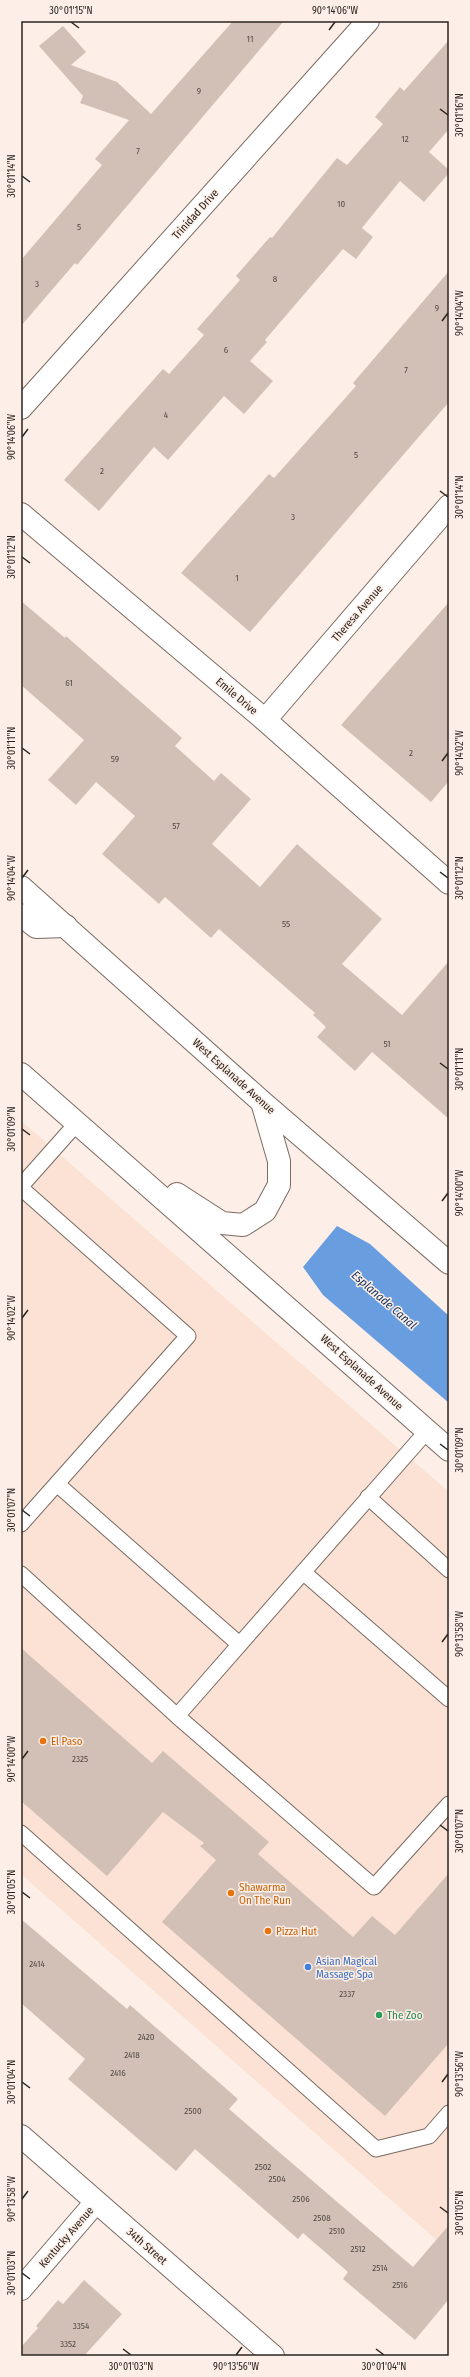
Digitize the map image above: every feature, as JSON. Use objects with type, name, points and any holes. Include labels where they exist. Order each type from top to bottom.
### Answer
[{"type":"street","name":"Trinidad Drive","points":[[21,408],[368,21]]},
{"type":"street","name":"Theresa Avenue","points":[[265,720],[449,506]]},
{"type":"street","name":"Emile Drive","points":[[21,514],[265,720],[449,883]]},
{"type":"street","name":"West Esplanade Avenue","points":[[21,887],[262,1102],[449,1263]]},
{"type":"street","points":[[21,915],[36,927],[66,926]]},
{"type":"street","name":"West Esplanade Avenue","points":[[21,1074],[449,1450]]},
{"type":"street","points":[[77,1123],[200,1210],[222,1223],[243,1225],[266,1211],[279,1185],[279,1161],[262,1102]]},
{"type":"street","name":"34th Street","points":[[21,2136],[273,2356]]},
{"type":"street","name":"Kentucky Avenue","points":[[21,2289],[96,2202]]},
{"type":"lane","points":[[21,1524],[188,1336],[21,1187],[77,1123]]},
{"type":"lane","points":[[177,1716],[427,1430]]},
{"type":"lane","points":[[57,1484],[239,1644]]},
{"type":"lane","points":[[368,1497],[449,1570]]},
{"type":"lane","points":[[302,1572],[449,1698]]},
{"type":"lane","points":[[21,1574],[177,1716],[374,1887],[449,1804]]},
{"type":"lane","points":[[21,1833],[376,2149],[428,2136],[449,2113]]},
{"type":"shaded area","points":[[21,1121],[449,1492],[449,2251],[21,1874]]},
{"type":"water","name":"Esplanade Canal","points":[[337,1226],[370,1244],[449,1316],[449,1403],[323,1295],[303,1267]]},
{"type":"building","points":[[233,21],[284,21],[77,265],[75,263],[21,326],[21,260],[102,165],[95,159],[129,120],[80,103],[83,96],[39,46],[63,26],[86,52],[71,65],[117,82],[151,114]]},
{"type":"building","points":[[449,40],[449,129],[429,152],[449,170],[449,173],[424,202],[400,181],[362,228],[373,237],[356,259],[343,249],[265,340],[267,342],[250,361],[273,381],[244,414],[224,396],[168,460],[154,447],[99,511],[64,480],[163,369],[169,374],[204,335],[197,329],[240,280],[236,276],[270,237],[272,238],[337,158],[347,165],[383,124],[375,117],[400,87],[404,91]]},
{"type":"building","points":[[449,271],[449,402],[250,632],[181,573],[269,474],[274,478],[356,386],[353,383]]},
{"type":"building","points":[[21,601],[65,638],[66,636],[182,738],[175,746],[214,781],[221,773],[251,799],[212,844],[260,887],[297,844],[382,919],[342,964],[402,1015],[449,961],[449,1119],[372,1052],[355,1071],[317,1037],[326,1027],[313,1015],[315,1013],[219,929],[211,938],[165,897],[159,904],[102,854],[135,816],[96,782],[76,805],[48,780],[84,740],[21,685]]},
{"type":"building","points":[[449,602],[449,781],[431,802],[341,725]]},
{"type":"building","points":[[21,1648],[152,1763],[163,1751],[269,1842],[258,1854],[353,1937],[372,1916],[395,1935],[449,1873],[449,2043],[385,2116],[162,1922],[216,1860],[200,1846],[204,1843],[163,1812],[107,1876],[21,1801]]},
{"type":"building","points":[[21,1919],[127,2009],[130,2005],[238,2099],[229,2109],[413,2267],[449,2225],[449,2299],[415,2340],[343,2279],[348,2272],[303,2233],[298,2239],[195,2149],[176,2171],[68,2079],[85,2059],[21,2003]]},
{"type":"building","points":[[84,2280],[122,2314],[84,2356],[21,2356],[21,2347],[38,2328],[36,2326],[58,2300],[63,2304]]},
{"type":"place","name":"El Paso","points":[[43,1741]]},
{"type":"place","name":"Shawarma On The Run","points":[[231,1893]]},
{"type":"place","name":"Pizza Hut","points":[[268,1931]]},
{"type":"place","name":"Asian Magical Massage Spa","points":[[308,1967]]},
{"type":"place","name":"The Zoo","points":[[379,2015]]}]
